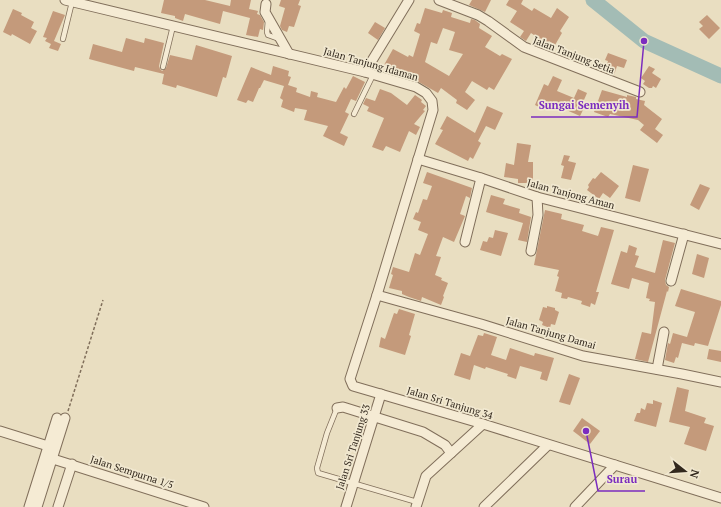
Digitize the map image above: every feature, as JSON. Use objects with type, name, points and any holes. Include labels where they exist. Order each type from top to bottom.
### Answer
[{"type":"street","points":[[369,74],[409,0]]},
{"type":"street","name":"Jalan Tanjung Setia","points":[[439,0],[478,15],[524,47],[640,92]]},
{"type":"street","name":"Jalan Tanjung Idaman","points":[[68,1],[369,74],[416,87],[426,93],[432,101],[433,110],[350,379]]},
{"type":"street","points":[[266,4],[265,12],[289,54]]},
{"type":"street","name":"Jalan Tanjong Aman","points":[[418,159],[537,197],[721,244]]},
{"type":"street","points":[[465,242],[481,178]]},
{"type":"street","points":[[532,251],[538,215],[537,197]]},
{"type":"street","points":[[671,281],[684,234]]},
{"type":"street","name":"Jalan Tanjung Damai","points":[[377,295],[480,324],[583,356],[721,382]]},
{"type":"street","points":[[657,369],[664,332]]},
{"type":"street","name":"Jalan Sri Tanjung 34","points":[[350,379],[353,386],[483,424],[721,498]]},
{"type":"street","name":"Jalan Sri Tanjung 33","points":[[346,507],[381,394]]},
{"type":"street","points":[[337,408],[344,407],[423,432],[445,445],[451,453]]},
{"type":"street","points":[[29,507],[48,446],[61,418]]},
{"type":"street","points":[[37,507],[53,458],[61,418]]},
{"type":"street","points":[[416,505],[426,476],[483,424]]},
{"type":"street","points":[[0,431],[48,446]]},
{"type":"street","points":[[484,507],[548,445]]},
{"type":"street","name":"Jalan Sempurna 1/5","points":[[53,458],[204,507]]},
{"type":"street","points":[[58,507],[72,464]]},
{"type":"street","points":[[575,507],[616,465]]},
{"type":"lane","points":[[64,39],[68,1]]},
{"type":"lane","points":[[164,67],[173,26]]},
{"type":"lane","points":[[354,114],[369,74]]},
{"type":"lane","points":[[337,408],[327,433],[317,468],[318,473],[353,483],[416,505]]},
{"type":"path","points":[[61,418],[103,300]]},
{"type":"building","points":[[164,0],[205,0],[230,6],[231,0],[251,0],[249,9],[258,11],[257,14],[260,15],[264,22],[263,30],[260,29],[258,37],[246,35],[250,18],[223,11],[220,24],[185,14],[183,21],[175,18],[175,16],[161,13]]},
{"type":"building","points":[[281,0],[300,0],[298,5],[301,6],[294,27],[289,26],[287,32],[282,30],[280,26],[285,8],[279,6]]},
{"type":"building","points":[[472,0],[491,0],[485,12],[469,5]]},
{"type":"building","points":[[509,0],[523,0],[521,4],[532,11],[534,8],[551,18],[557,8],[569,17],[560,31],[562,33],[555,45],[549,41],[547,44],[531,33],[526,41],[520,37],[524,31],[510,22],[517,11],[506,5]]},
{"type":"building","points":[[425,8],[442,13],[443,10],[452,13],[451,17],[470,23],[471,19],[480,24],[479,28],[492,36],[485,47],[500,56],[502,54],[512,59],[494,90],[489,87],[487,90],[472,81],[465,92],[475,100],[467,110],[456,103],[457,100],[441,88],[438,93],[410,77],[395,75],[396,72],[384,65],[393,49],[408,57],[409,55],[413,57],[420,34],[414,31],[417,23],[420,24]],"holes":[[[443,28],[455,32],[449,50],[463,54],[449,76],[425,62],[431,42],[437,44]]]},
{"type":"building","points":[[13,9],[22,13],[21,15],[34,22],[31,28],[37,31],[30,44],[12,34],[11,36],[3,32]]},
{"type":"building","points":[[53,11],[65,15],[54,41],[61,44],[58,51],[49,48],[51,44],[45,41],[47,38],[43,37]]},
{"type":"building","points":[[707,15],[720,28],[709,39],[699,29],[703,26],[699,22]]},
{"type":"building","points":[[375,22],[385,28],[378,40],[368,33]]},
{"type":"building","points":[[126,38],[144,43],[145,38],[164,43],[159,66],[162,71],[166,68],[170,55],[192,60],[196,45],[232,56],[226,78],[223,77],[217,97],[177,85],[176,88],[162,84],[164,74],[135,67],[134,71],[89,59],[93,44],[122,52]]},
{"type":"building","points":[[608,53],[627,60],[624,68],[617,66],[614,75],[605,72],[608,61],[605,60]]},
{"type":"building","points":[[273,66],[289,71],[288,76],[291,77],[288,85],[297,88],[296,92],[310,97],[311,91],[318,93],[317,97],[336,102],[344,87],[346,89],[353,76],[365,82],[356,101],[351,99],[345,112],[349,114],[340,133],[348,137],[344,146],[323,136],[328,126],[304,120],[307,110],[295,108],[294,112],[281,107],[283,100],[280,98],[284,86],[264,80],[253,102],[248,100],[246,103],[237,100],[251,67],[271,75]]},
{"type":"building","points":[[649,66],[655,69],[652,73],[661,79],[656,88],[653,86],[652,88],[649,88],[643,84],[645,81],[641,78]]},
{"type":"building","points":[[553,76],[562,80],[557,91],[574,98],[578,89],[587,93],[580,109],[583,110],[580,116],[564,109],[562,112],[547,105],[545,110],[535,105],[544,84],[548,86]]},
{"type":"building","points":[[380,89],[391,93],[407,105],[415,95],[422,100],[421,102],[426,106],[423,110],[425,111],[414,124],[420,127],[416,135],[409,131],[400,152],[386,146],[383,151],[372,147],[384,118],[367,111],[369,107],[363,104],[366,98],[375,101]]},
{"type":"building","points":[[602,90],[627,97],[627,95],[636,97],[636,99],[645,101],[644,105],[662,119],[655,129],[663,135],[657,143],[640,130],[644,125],[638,120],[610,114],[608,117],[594,112]]},
{"type":"building","points":[[487,106],[503,113],[495,130],[486,126],[478,141],[481,143],[473,159],[470,157],[468,161],[435,144],[443,130],[440,129],[447,116],[475,133]]},
{"type":"building","points":[[517,143],[531,145],[528,162],[533,162],[533,183],[518,183],[518,179],[504,177],[506,163],[514,165]]},
{"type":"building","points":[[564,155],[570,156],[568,161],[576,163],[571,180],[561,178],[564,166],[561,165]]},
{"type":"building","points":[[633,165],[649,169],[640,202],[625,198]]},
{"type":"building","points":[[427,172],[472,188],[470,198],[466,196],[460,214],[465,216],[454,242],[443,237],[436,256],[441,257],[435,275],[448,283],[441,305],[422,297],[421,301],[402,294],[402,291],[389,288],[393,275],[391,274],[393,267],[409,272],[415,253],[420,255],[428,234],[418,230],[421,222],[413,219],[416,212],[418,213],[423,199],[427,200],[432,186],[423,183]]},
{"type":"building","points":[[601,172],[619,186],[610,198],[603,193],[599,199],[587,190],[589,187],[588,185],[593,178],[595,179]]},
{"type":"building","points":[[700,184],[710,188],[699,210],[690,205]]},
{"type":"building","points":[[491,195],[505,199],[503,204],[520,209],[519,213],[531,217],[527,242],[518,240],[523,223],[486,212]]},
{"type":"building","points":[[545,210],[562,214],[561,219],[584,225],[582,231],[598,236],[601,227],[614,230],[596,292],[599,292],[595,305],[591,303],[590,307],[581,304],[582,301],[568,297],[567,299],[561,298],[562,293],[555,291],[559,277],[557,276],[559,270],[534,265]]},
{"type":"building","points":[[495,230],[508,233],[501,256],[480,250],[483,241],[487,242],[489,237],[493,238]]},
{"type":"building","points":[[663,240],[675,243],[665,280],[666,285],[669,287],[668,292],[667,291],[648,362],[635,359],[642,332],[651,334],[655,302],[649,301],[650,299],[646,298],[649,283],[632,278],[629,289],[611,284],[621,251],[627,253],[629,245],[637,248],[635,255],[639,256],[635,267],[655,273]]},
{"type":"building","points":[[697,254],[709,258],[704,278],[692,274]]},
{"type":"building","points":[[681,289],[721,301],[721,305],[708,346],[695,343],[694,346],[682,343],[678,358],[676,357],[674,363],[665,360],[668,343],[670,344],[673,333],[687,337],[695,312],[675,306]]},
{"type":"building","points":[[547,306],[555,308],[555,310],[559,312],[555,325],[551,324],[550,328],[542,325],[543,322],[539,320],[543,307],[547,308]]},
{"type":"building","points":[[399,309],[415,314],[409,335],[411,336],[405,355],[379,347],[381,337],[385,339],[394,313],[397,314]]},
{"type":"building","points":[[484,333],[497,337],[491,355],[506,360],[510,348],[534,356],[535,353],[554,358],[547,381],[540,379],[542,372],[520,366],[516,379],[507,376],[508,374],[474,365],[470,380],[454,375],[461,353],[470,356],[478,335],[483,336]]},
{"type":"building","points":[[709,349],[721,351],[721,362],[707,359]]},
{"type":"building","points":[[569,374],[580,378],[570,405],[559,402]]},
{"type":"building","points":[[677,387],[689,390],[685,411],[706,418],[704,423],[714,426],[706,451],[684,444],[690,427],[669,422]]},
{"type":"building","points":[[653,400],[662,403],[656,427],[634,421],[637,413],[640,413],[641,408],[645,410],[647,403],[653,404]]},
{"type":"building","points":[[582,418],[600,431],[590,444],[573,431]]},
{"type":"waterway","points":[[593,0],[644,41],[721,76]]},
{"type":"place","name":"Sungai Semenyih","points":[[644,41]]},
{"type":"place","name":"Surau","points":[[586,431]]}]
